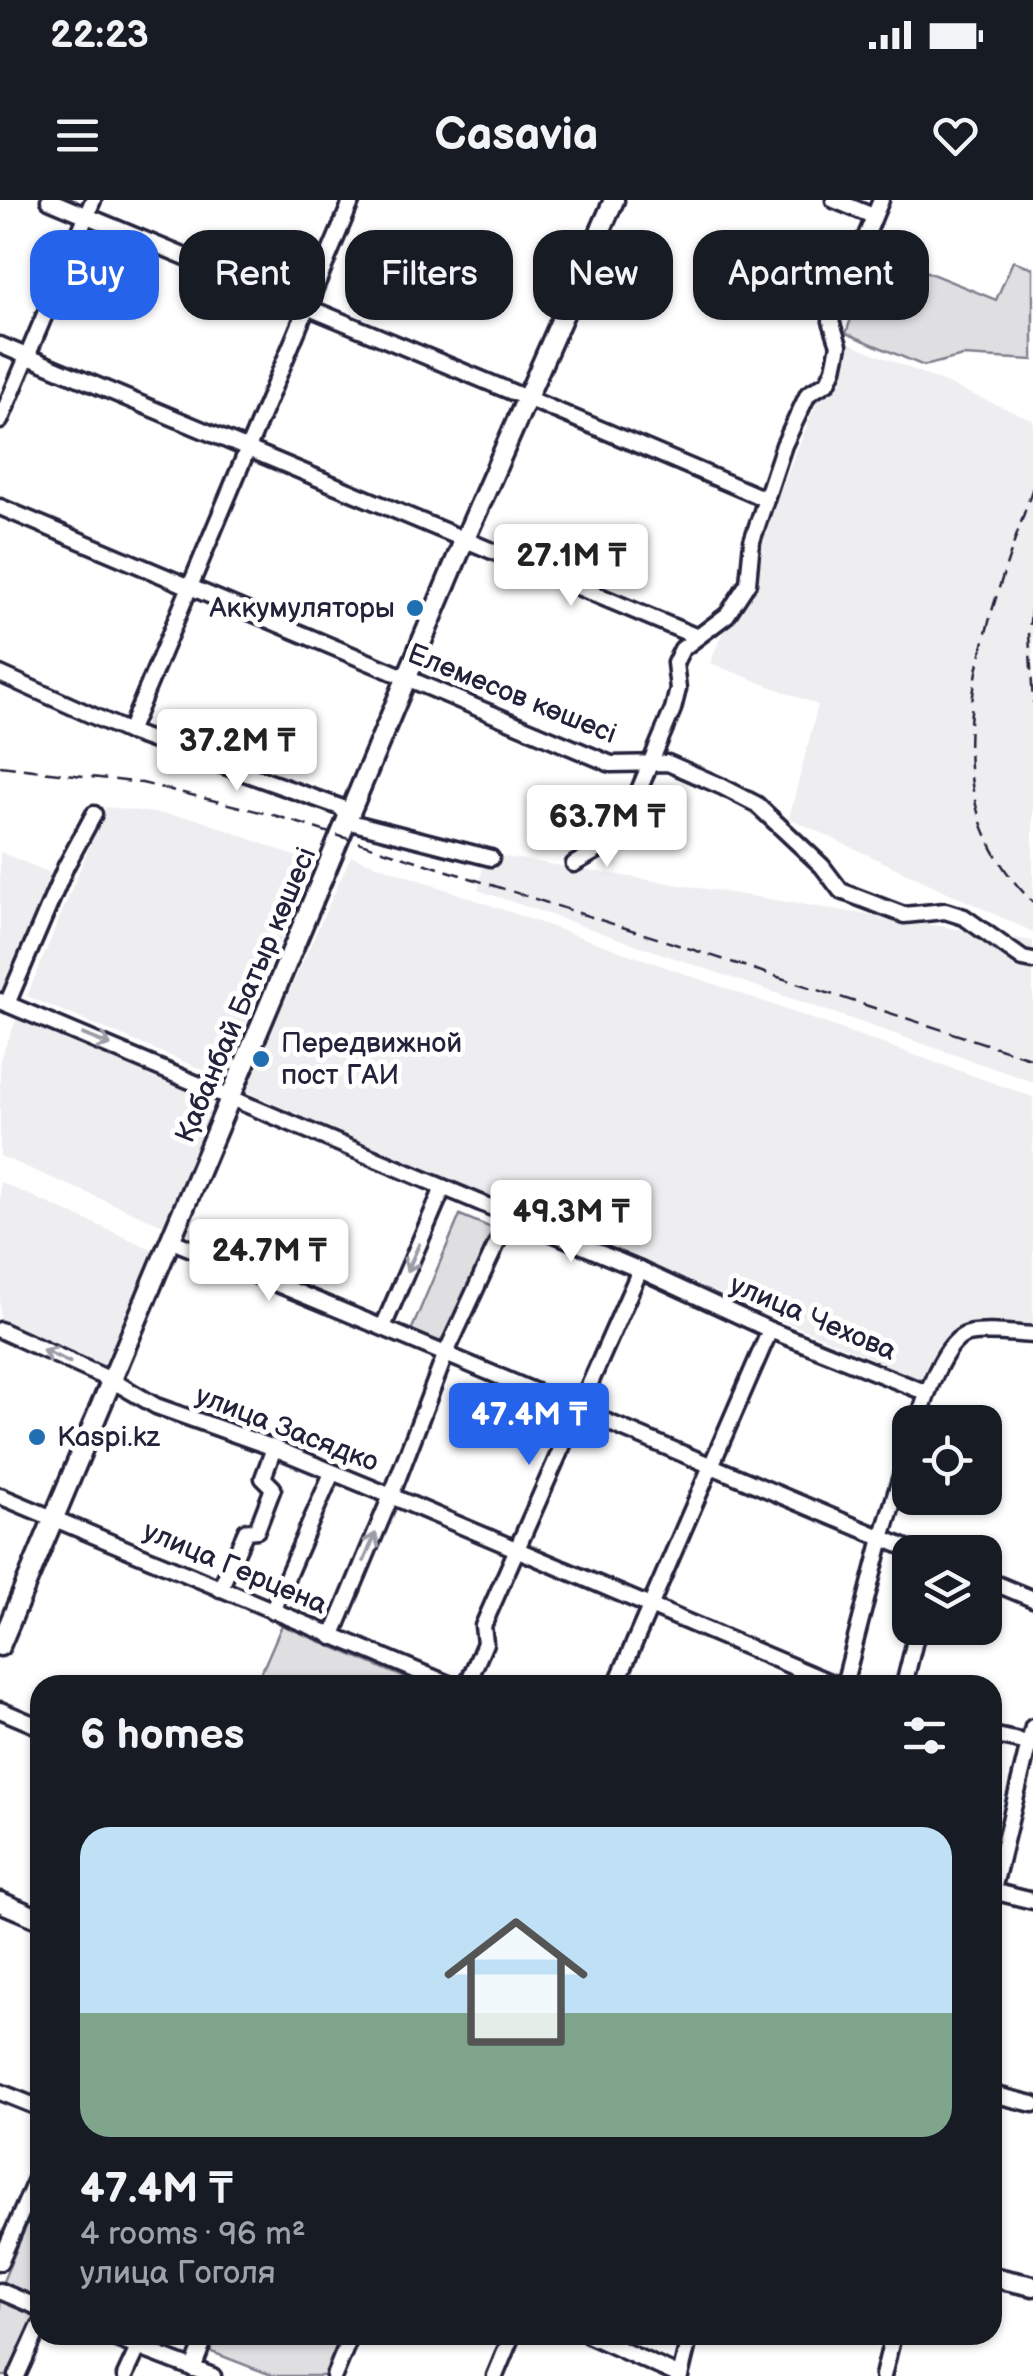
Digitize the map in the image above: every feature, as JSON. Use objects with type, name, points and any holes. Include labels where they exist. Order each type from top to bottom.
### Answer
[{"type":"main road","name":"Қабанбай Батыр көшесі","points":[[0,1646],[464,542],[614,200]]},
{"type":"main road","points":[[0,1902],[30,1916]]},
{"type":"main road","points":[[1002,2279],[1033,2286]]},
{"type":"street","points":[[49,200],[179,255]]},
{"type":"street","points":[[0,421],[94,200]]},
{"type":"street","points":[[325,264],[352,200]]},
{"type":"street","points":[[834,200],[873,216]]},
{"type":"street","points":[[574,864],[619,838],[674,709],[678,689],[674,663],[695,636],[728,615],[748,583],[752,541],[764,500],[808,394],[828,382],[834,369],[840,345],[831,321],[880,200]]},
{"type":"street","points":[[325,316],[529,397],[764,500]]},
{"type":"street","points":[[129,732],[301,320]]},
{"type":"street","points":[[0,345],[695,636]]},
{"type":"street","name":"Елемесов көшесі","points":[[0,507],[611,764],[668,763],[756,804],[822,866],[841,891],[904,915],[945,911],[964,917],[1023,959],[1033,961]]},
{"type":"street","points":[[0,674],[129,732],[340,806],[354,822],[492,858]]},
{"type":"street","points":[[4,1002],[94,814]]},
{"type":"street","name":"улица Чехова","points":[[4,1002],[640,1270],[770,1330],[927,1392]]},
{"type":"street","points":[[383,1327],[443,1188]]},
{"type":"street","points":[[332,1637],[446,1353],[510,1215]]},
{"type":"street","points":[[172,1241],[892,1542]]},
{"type":"street","points":[[471,1675],[485,1643],[483,1626],[640,1270]]},
{"type":"street","name":"улица Засядко","points":[[0,1330],[113,1381],[156,1406],[274,1448],[813,1675]]},
{"type":"street","points":[[620,1675],[770,1330]]},
{"type":"street","points":[[923,1405],[953,1342],[968,1334],[1033,1335]]},
{"type":"street","points":[[220,1589],[246,1531],[257,1530],[273,1488],[262,1478],[274,1448]]},
{"type":"street","points":[[272,1611],[332,1474]]},
{"type":"street","name":"улица Герцена","points":[[0,1496],[425,1675]]},
{"type":"street","points":[[847,1675],[892,1506]]},
{"type":"street","points":[[1002,1586],[1033,1599]]},
{"type":"street","points":[[906,1675],[914,1645]]},
{"type":"street","points":[[0,1710],[30,1723]]},
{"type":"street","points":[[1002,1857],[1033,1727]]},
{"type":"street","points":[[1002,1737],[1031,1744]]},
{"type":"street","points":[[1002,1894],[1033,1901]]},
{"type":"street","points":[[0,2092],[30,2104]]},
{"type":"street","points":[[1002,2096],[1033,2104]]},
{"type":"street","points":[[0,2262],[30,2193]]},
{"type":"street","points":[[0,2291],[30,2304]]},
{"type":"street","points":[[17,2376],[31,2345]]},
{"type":"street","points":[[125,2376],[140,2345]]},
{"type":"street","points":[[147,2345],[212,2376]]},
{"type":"street","points":[[193,2369],[202,2345]]},
{"type":"street","points":[[334,2376],[348,2345]]},
{"type":"street","points":[[495,2376],[508,2345]]},
{"type":"street","points":[[626,2345],[680,2376],[688,2345]]},
{"type":"street","points":[[884,2376],[891,2345]]},
{"type":"shaded area","points":[[1013,261],[1033,268],[1033,360],[963,356],[924,366],[846,333],[851,320],[929,320],[929,273],[996,300]]},
{"type":"shaded area","points":[[842,340],[1033,420],[1033,932],[789,818],[818,705],[710,663]]},
{"type":"shaded area","points":[[106,807],[195,818],[313,863],[223,1078],[27,996]]},
{"type":"shaded area","points":[[0,852],[53,874],[0,1001]]},
{"type":"shaded area","points":[[486,854],[1033,941],[1033,1082],[478,890]]},
{"type":"shaded area","points":[[351,856],[1033,1097],[1033,1325],[960,1326],[920,1379],[244,1091]]},
{"type":"shaded area","points":[[20,1011],[218,1096],[163,1225],[0,1156],[0,1059]]},
{"type":"shaded area","points":[[0,1182],[154,1250],[103,1366],[0,1320]]},
{"type":"shaded area","points":[[460,1215],[494,1229],[444,1345],[411,1331]]},
{"type":"shaded area","points":[[282,1625],[399,1675],[260,1675]]},
{"type":"shaded area","points":[[30,2217],[30,2298],[1,2286]]},
{"type":"shaded area","points":[[0,2298],[30,2311],[30,2330],[10,2376],[0,2376]]},
{"type":"shaded area","points":[[205,2345],[340,2345],[328,2376],[274,2376],[204,2349]]},
{"type":"railway","points":[[1033,487],[983,646],[972,701],[969,755],[977,808],[997,857],[1033,902]]},
{"type":"railway","points":[[1033,587],[1029,634],[1033,703]]},
{"type":"railway","points":[[0,766],[142,783],[277,816],[1033,1059]]},
{"type":"place","name":"Аккумуляторы","points":[[415,608]]},
{"type":"place","name":"Передвижной пост ГАИ","points":[[261,1059]]},
{"type":"place","name":"Kaspi.kz","points":[[37,1437]]}]
